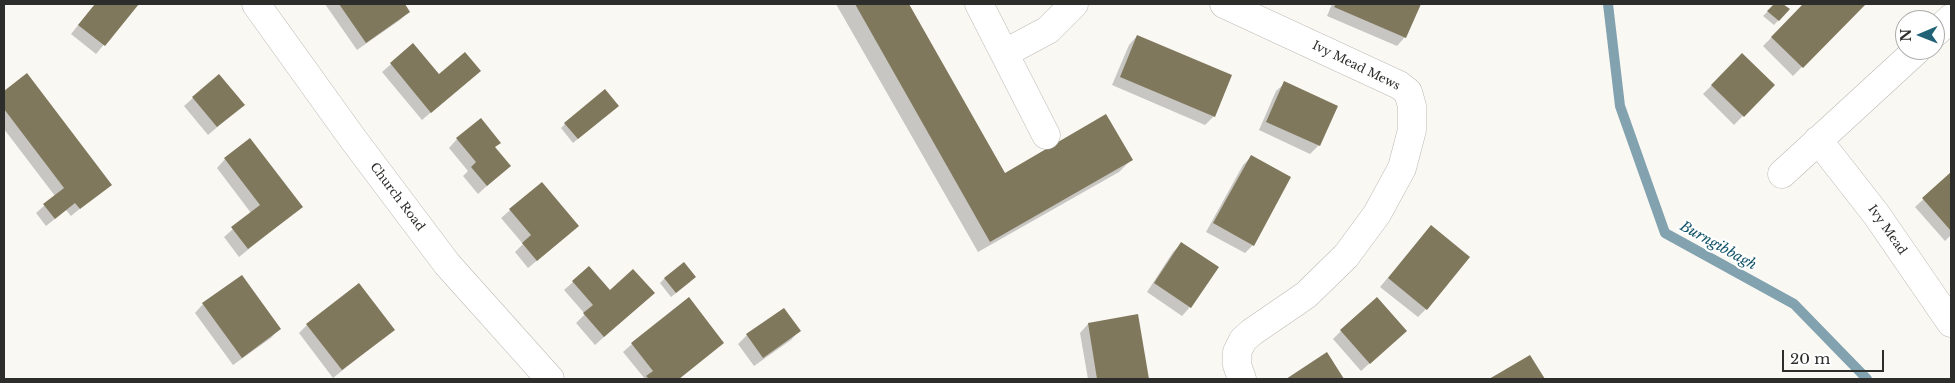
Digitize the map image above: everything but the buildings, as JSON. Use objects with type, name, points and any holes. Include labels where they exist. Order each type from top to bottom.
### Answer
[{"type":"street","name":"Church Road","points":[[256,4],[353,139],[447,264],[550,379]]},
{"type":"street","points":[[978,4],[1046,134]]},
{"type":"street","points":[[1005,53],[1048,30],[1074,4]]},
{"type":"street","name":"Ivy Mead Mews","points":[[1224,4],[1399,85],[1408,92],[1412,106],[1412,130],[1402,168],[1377,214],[1346,256],[1306,295],[1243,340],[1237,352],[1237,366],[1242,379]]},
{"type":"street","points":[[1782,174],[1906,60]]},
{"type":"street","name":"Ivy Mead","points":[[1818,140],[1876,214],[1951,323]]},
{"type":"waterway","name":"Burngibbagh","points":[[1608,4],[1620,106],[1665,233],[1794,304],[1867,379]]}]
